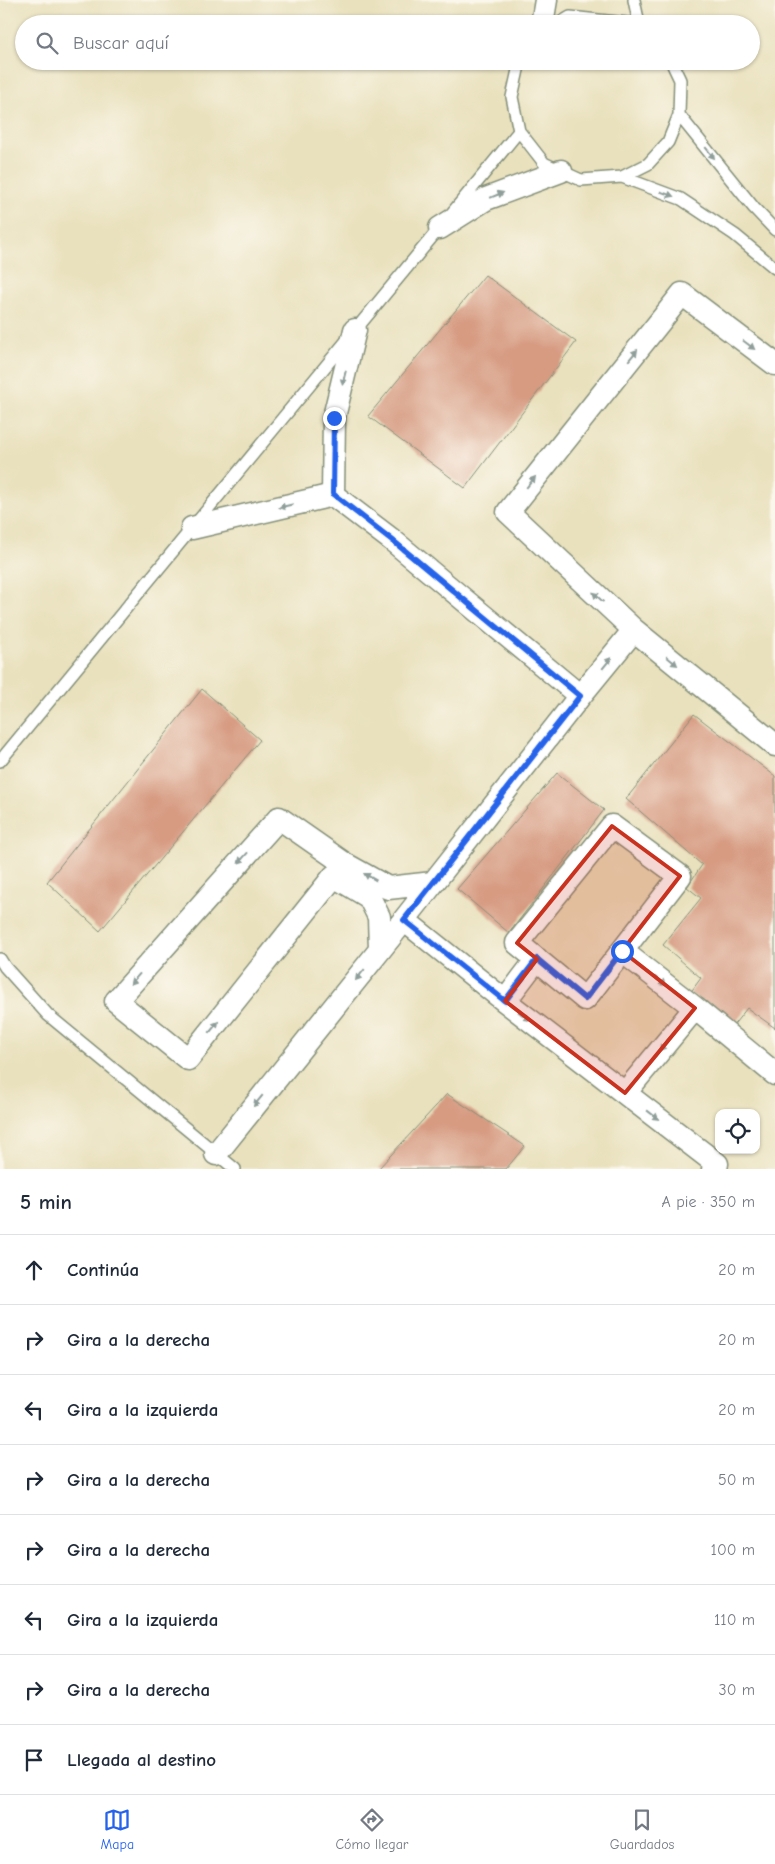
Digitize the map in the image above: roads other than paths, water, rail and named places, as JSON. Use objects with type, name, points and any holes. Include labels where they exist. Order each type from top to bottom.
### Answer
[{"type":"street","points":[[544,15],[546,0]]},
{"type":"street","points":[[440,228],[486,199],[561,171]]},
{"type":"street","points":[[775,364],[682,294],[508,512],[634,630],[775,745]]},
{"type":"street","points":[[333,494],[334,418],[355,330]]},
{"type":"street","points":[[192,528],[333,494]]},
{"type":"street","points":[[333,494],[392,540],[580,696]]},
{"type":"street","points":[[216,1154],[634,630]]},
{"type":"street","points":[[380,950],[379,917],[369,897],[334,876],[188,1059],[116,1001],[278,818],[345,864],[388,888],[433,883]]},
{"type":"street","points":[[612,826],[680,876],[585,999],[537,959],[518,943],[612,826]]},
{"type":"street","points":[[404,920],[505,1001],[717,1164],[713,1169]]},
{"type":"street","points":[[622,951],[775,1074]]},
{"type":"street","points":[[505,1001],[537,959]]},
{"type":"street","points":[[625,1093],[695,1008]]},
{"type":"lane","points":[[634,0],[636,15]]},
{"type":"lane","points":[[518,70],[512,97],[519,131],[544,163],[581,180],[622,177],[648,164],[668,142],[679,115],[680,80],[675,70]]},
{"type":"lane","points":[[679,115],[754,208],[775,230]]},
{"type":"lane","points":[[1,761],[519,131]]},
{"type":"lane","points":[[622,177],[680,199],[735,234],[775,268]]},
{"type":"lane","points":[[0,959],[48,1015],[235,1169]]}]
